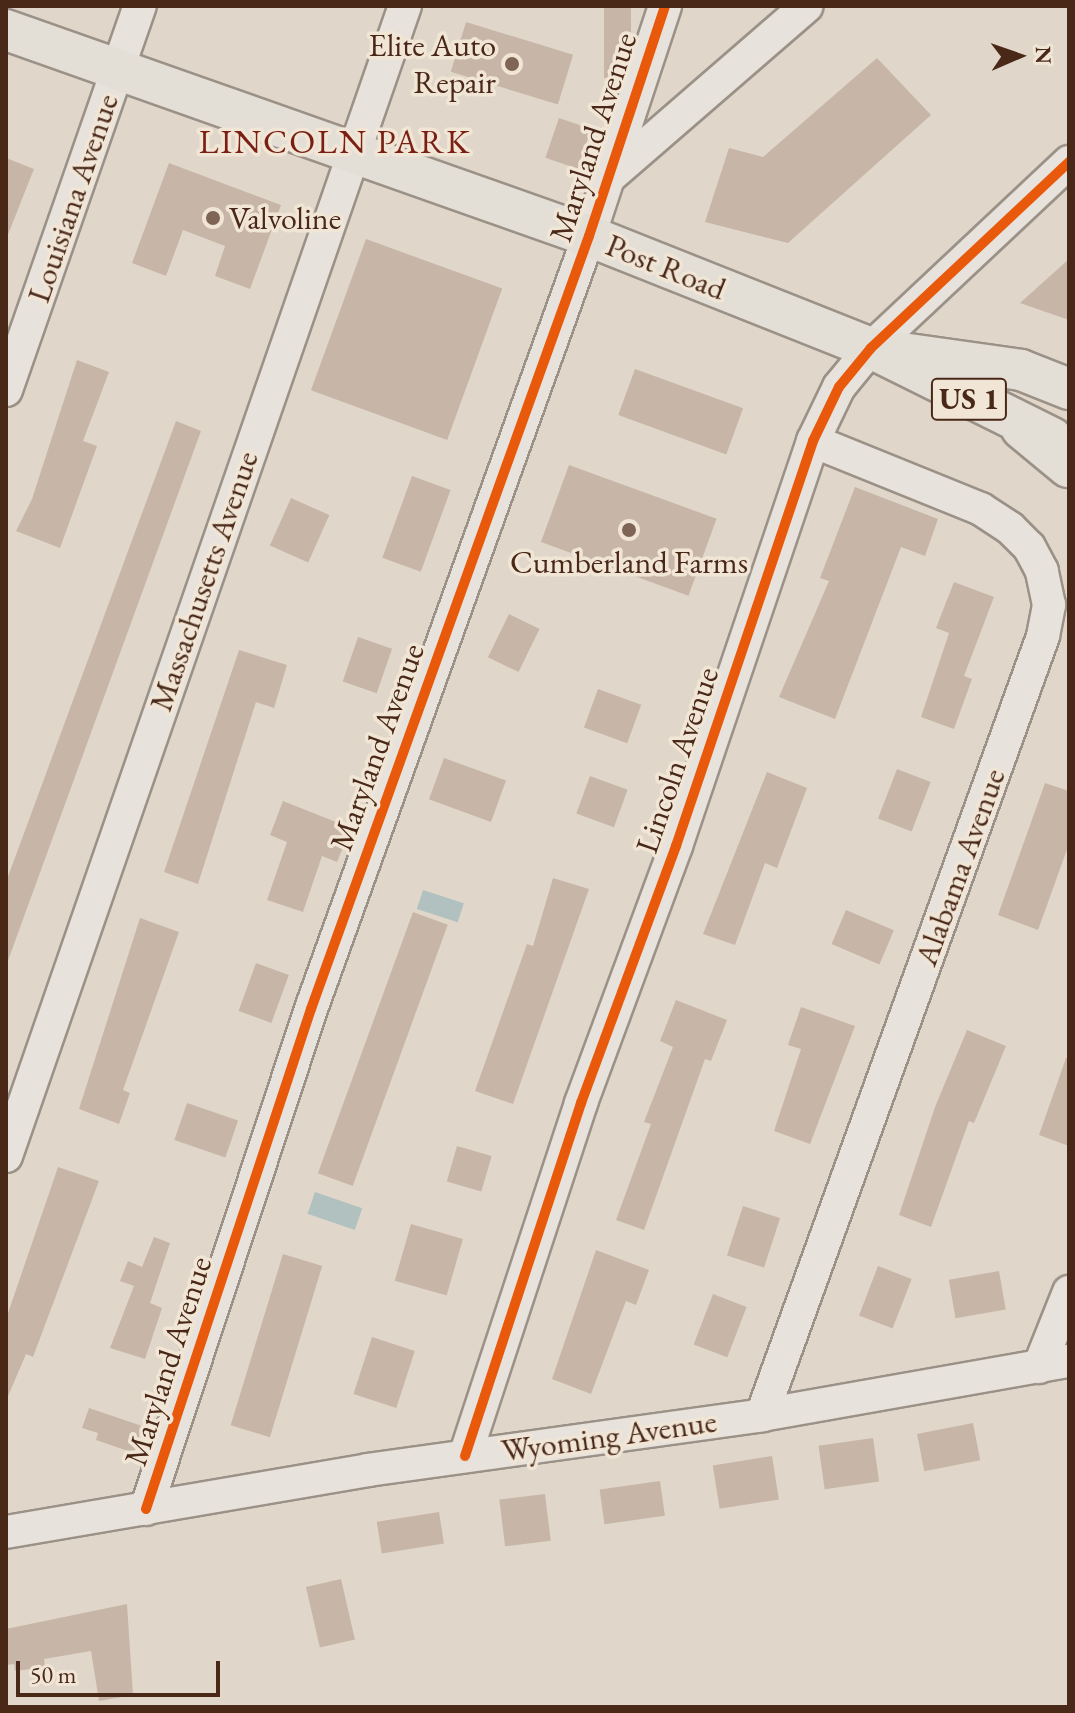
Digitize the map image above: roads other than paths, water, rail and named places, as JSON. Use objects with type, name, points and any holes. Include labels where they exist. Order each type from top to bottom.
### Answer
[{"type":"highway","points":[[1023,427],[1069,465]]},
{"type":"main road","name":"Post Road","points":[[6,30],[589,236],[871,348],[1023,427],[1069,445]]},
{"type":"main road","name":"Post Road","points":[[871,348],[1021,370],[1069,389]]},
{"type":"street","name":"Louisiana Avenue","points":[[6,390],[140,6]]},
{"type":"street","name":"Massachusetts Avenue","points":[[6,1156],[405,6]]},
{"type":"street","name":"Maryland Avenue","points":[[146,1509],[311,1009],[524,404],[589,236],[665,6]]},
{"type":"street","points":[[607,179],[807,6]]},
{"type":"street","name":"Lincoln Avenue","points":[[465,1456],[581,1103],[681,832],[813,441],[839,387],[871,348],[1069,162]]},
{"type":"street","name":"Alabama Avenue","points":[[762,1415],[1043,636],[1049,605],[1042,571],[1029,547],[1010,528],[981,509],[813,441]]},
{"type":"street","points":[[1054,1364],[1069,1292]]},
{"type":"street","name":"Wyoming Avenue","points":[[6,1532],[465,1456],[762,1415],[1054,1364]]},
{"type":"place","name":"Elite Auto Repair","points":[[512,64]]},
{"type":"place","name":"Valvoline","points":[[213,218]]},
{"type":"place","name":"Cumberland Farms","points":[[629,530]]},
{"type":"district","name":"LINCOLN PARK","points":[[335,142]]}]
